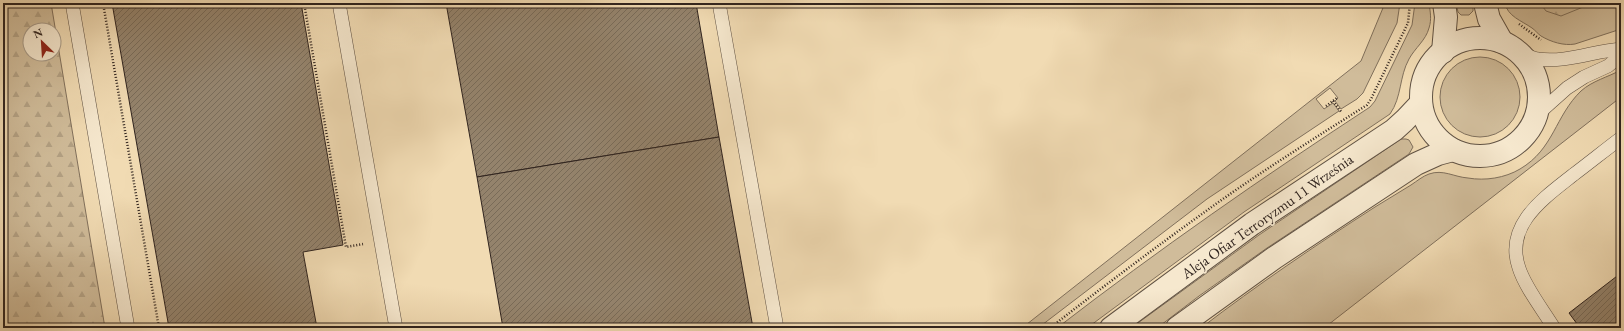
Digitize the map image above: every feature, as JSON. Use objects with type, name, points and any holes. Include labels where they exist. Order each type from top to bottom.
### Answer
[{"type":"street","points":[[1443,52],[1446,18],[1444,3]]},
{"type":"street","points":[[1485,3],[1489,19],[1511,48],[1532,68],[1538,84],[1540,100],[1539,113],[1523,138],[1508,151],[1488,157],[1467,156],[1453,150],[1444,144],[1432,132],[1425,122],[1421,103],[1421,92],[1430,64],[1443,52],[1459,42],[1474,38],[1511,48]]},
{"type":"street","name":"Aleja Ofiar Terroryzmu 11 Września","points":[[1111,328],[1252,224],[1394,130],[1421,103]]},
{"type":"street","points":[[1178,328],[1206,306],[1274,258],[1416,164],[1438,154],[1453,150]]},
{"type":"lane","points":[[72,3],[128,328]]},
{"type":"lane","points":[[339,3],[396,328]]},
{"type":"lane","points":[[719,3],[776,328]]},
{"type":"lane","points":[[1511,48],[1537,59],[1582,57],[1604,51],[1621,50]]},
{"type":"lane","points":[[1539,113],[1567,88],[1584,77],[1608,66],[1621,55]]},
{"type":"lane","points":[[1554,328],[1524,280],[1518,267],[1516,241],[1520,228],[1541,200],[1621,138]]},
{"type":"path","points":[[103,3],[159,328]]},
{"type":"path","points":[[304,3],[346,247],[370,244]]},
{"type":"path","points":[[1050,328],[1230,194],[1299,147],[1367,105],[1408,23],[1410,3]]},
{"type":"path","points":[[1514,20],[1546,43]]},
{"type":"path","points":[[1326,106],[1337,98]]},
{"type":"path","points":[[1333,101],[1342,113]]},
{"type":"green space","points":[[3,3],[51,3],[54,22],[22,22],[22,62],[61,62],[105,328],[3,328]]},
{"type":"green space","points":[[1385,3],[1400,3],[1397,23],[1363,93],[1357,99],[1341,109],[1335,101],[1338,98],[1330,88],[1316,99],[1324,109],[1333,103],[1339,111],[1207,199],[1038,328],[1022,328],[1361,61]]},
{"type":"green space","points":[[1415,3],[1429,3],[1430,25],[1428,32],[1409,59],[1397,101],[1390,114],[1244,212],[1087,328],[1057,328],[1133,270],[1211,214],[1370,107],[1375,101],[1412,25]]},
{"type":"green space","points":[[1456,3],[1473,3],[1473,11],[1469,15],[1461,15],[1458,12]]},
{"type":"green space","points":[[1505,3],[1621,3],[1621,29],[1575,44],[1558,43],[1541,36],[1532,28],[1512,15],[1506,8]]},
{"type":"green space","points":[[1540,3],[1593,3],[1561,16],[1546,11]]},
{"type":"green space","points":[[1480,57],[1495,60],[1508,69],[1517,82],[1520,97],[1517,112],[1508,125],[1495,134],[1480,137],[1465,134],[1452,125],[1443,112],[1440,97],[1443,82],[1452,69],[1465,60]]},
{"type":"green space","points":[[1621,70],[1621,97],[1324,328],[1201,328],[1309,251],[1424,176],[1439,172],[1474,179],[1488,179],[1508,175],[1520,169],[1540,152],[1565,111],[1581,91],[1595,82]]},
{"type":"green space","points":[[1401,139],[1409,140],[1413,147],[1409,154],[1267,248],[1157,328],[1131,328],[1259,235]]},
{"type":"building","points":[[112,3],[301,3],[343,245],[303,252],[317,328],[169,328]]},
{"type":"building","points":[[446,3],[696,3],[719,137],[477,177]]},
{"type":"building","points":[[719,137],[753,328],[503,328],[477,177]]},
{"type":"building","points":[[1621,273],[1621,328],[1580,328],[1569,313]]}]
